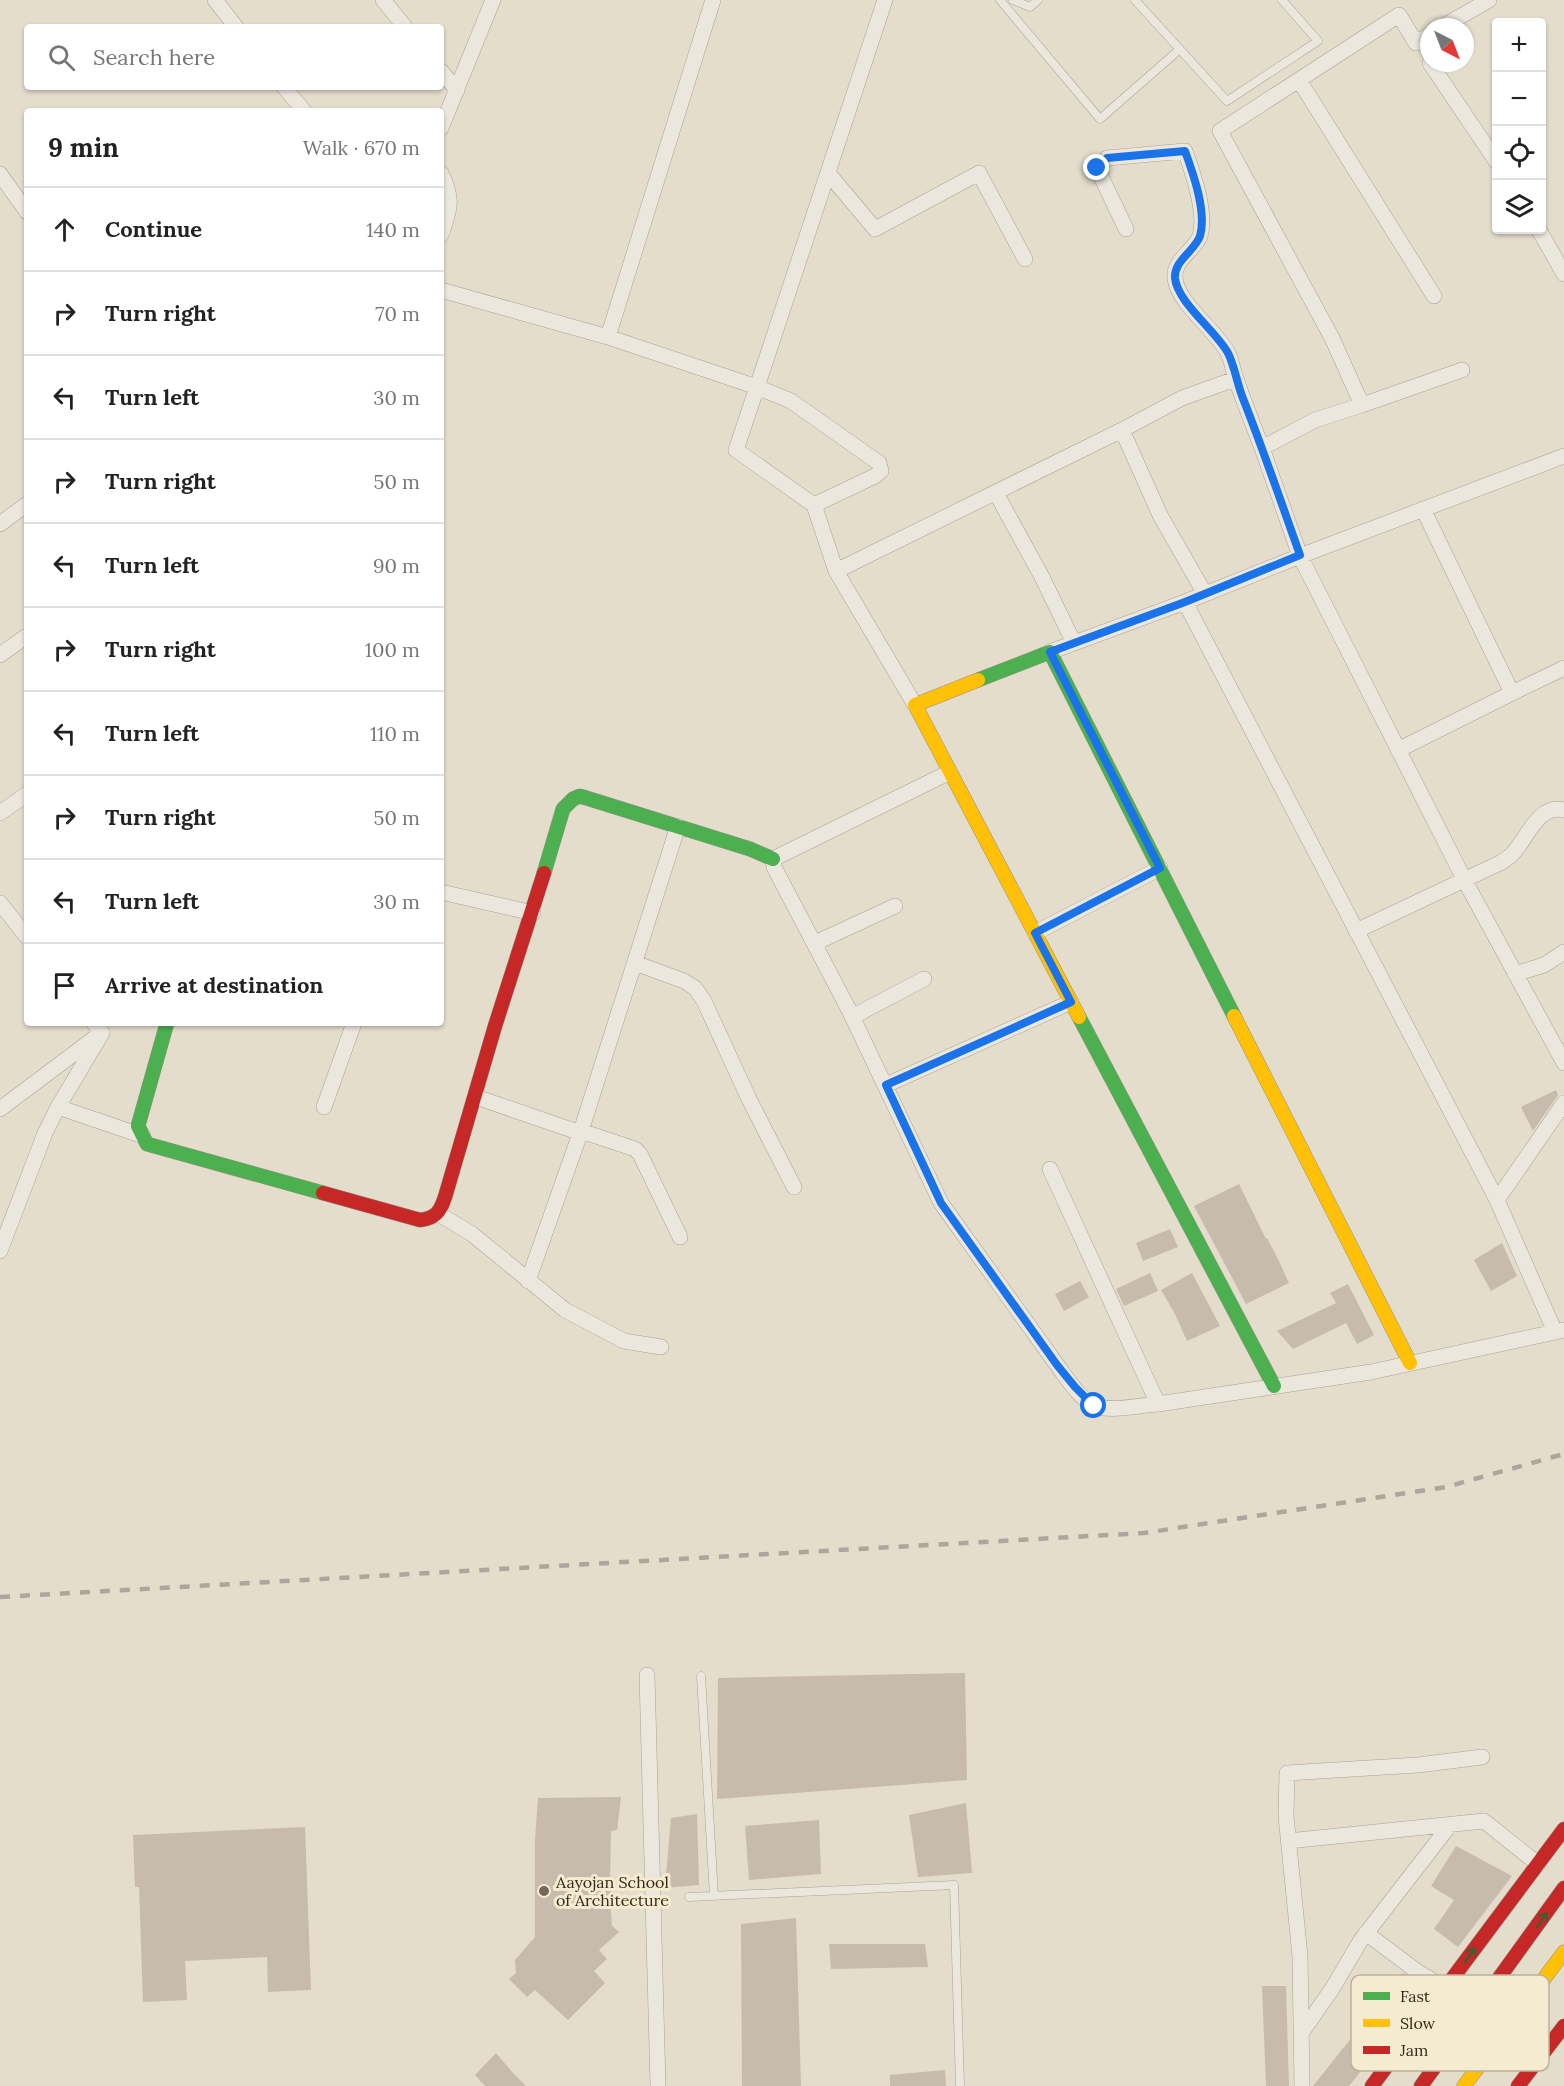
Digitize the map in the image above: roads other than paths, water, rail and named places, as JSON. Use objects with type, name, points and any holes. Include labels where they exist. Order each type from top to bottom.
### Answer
[{"type":"street","points":[[214,0],[234,24]]},
{"type":"street","points":[[383,0],[403,24]]},
{"type":"street","points":[[444,121],[493,0]]},
{"type":"street","points":[[608,337],[714,0]]},
{"type":"street","points":[[885,0],[736,450],[814,505],[836,571],[915,705],[1274,1386]]},
{"type":"street","points":[[1458,18],[1489,0]]},
{"type":"street","points":[[1362,405],[1332,338],[1220,131],[1399,15],[1420,37]]},
{"type":"street","points":[[1436,72],[1492,154]]},
{"type":"street","points":[[444,75],[457,90]]},
{"type":"street","points":[[1299,80],[1434,296]]},
{"type":"street","points":[[286,90],[302,108]]},
{"type":"street","points":[[1126,229],[1097,168],[1099,164],[1107,158],[1185,151],[1197,190],[1202,218],[1200,235],[1177,268],[1175,279],[1179,290],[1189,306],[1227,352],[1300,555],[1465,881],[1564,1063]]},
{"type":"street","points":[[828,173],[875,229],[979,172],[1025,259]]},
{"type":"street","points":[[0,174],[24,208]]},
{"type":"street","points":[[444,179],[450,207],[444,226]]},
{"type":"street","points":[[1541,234],[1564,274]]},
{"type":"street","points":[[444,291],[608,337],[758,387],[791,401],[879,463],[881,471],[814,505]]},
{"type":"street","points":[[1262,448],[1315,420],[1462,370]]},
{"type":"street","points":[[836,571],[1182,398],[1235,379]]},
{"type":"street","points":[[1122,430],[1160,515],[1205,594]]},
{"type":"street","points":[[915,705],[1185,602],[1300,555],[1564,456]]},
{"type":"street","points":[[996,493],[1042,577],[1074,643]]},
{"type":"street","points":[[0,524],[24,506]]},
{"type":"street","points":[[1423,508],[1512,693]]},
{"type":"street","points":[[773,860],[774,867],[886,1085],[941,1203],[1057,1365],[1090,1403],[1103,1408],[1158,1404],[1371,1372],[1559,1331],[1497,1200],[1185,602]]},
{"type":"street","points":[[0,655],[24,638]]},
{"type":"street","points":[[1050,652],[1410,1363]]},
{"type":"street","points":[[1398,750],[1564,668]]},
{"type":"street","points":[[773,860],[950,772]]},
{"type":"street","points":[[0,813],[24,796]]},
{"type":"street","points":[[166,1026],[138,1126],[147,1144],[420,1220],[433,1219],[439,1214],[563,809],[573,799],[580,796],[589,798],[750,849],[773,860]]},
{"type":"street","points":[[1356,931],[1503,862],[1514,853],[1533,824],[1547,812],[1558,808],[1564,810]]},
{"type":"street","points":[[528,1281],[580,1131],[678,826]]},
{"type":"street","points":[[1035,933],[1160,868]]},
{"type":"street","points":[[444,893],[532,914]]},
{"type":"street","points":[[0,903],[24,933]]},
{"type":"street","points":[[815,943],[895,906]]},
{"type":"street","points":[[1515,974],[1544,965],[1564,952]]},
{"type":"street","points":[[635,963],[684,981],[695,988],[704,1001],[749,1099],[794,1186]]},
{"type":"street","points":[[852,1017],[924,979]]},
{"type":"street","points":[[886,1085],[1071,1002]]},
{"type":"street","points":[[0,1251],[45,1133],[101,1026]]},
{"type":"street","points":[[0,1109],[101,1026]]},
{"type":"street","points":[[324,1107],[353,1026]]},
{"type":"street","points":[[476,1097],[635,1149],[640,1154],[680,1237]]},
{"type":"street","points":[[1497,1200],[1564,1103]]},
{"type":"street","points":[[58,1107],[143,1136]]},
{"type":"street","points":[[1050,1169],[1158,1404]]},
{"type":"street","points":[[439,1214],[471,1234],[565,1310],[624,1341],[662,1347]]},
{"type":"street","points":[[647,1675],[658,2086]]},
{"type":"street","points":[[1302,2086],[1300,1956],[1288,1840],[1287,1773],[1418,1765],[1482,1757]]},
{"type":"street","points":[[1288,1840],[1484,1821],[1538,1864]]},
{"type":"street","points":[[1302,2032],[1332,1989],[1366,1933],[1450,1825]]},
{"type":"street","points":[[1454,1975],[1564,1829]]},
{"type":"street","points":[[1503,1975],[1564,1888]]},
{"type":"street","points":[[1366,1933],[1423,1975]]},
{"type":"street","points":[[1547,1975],[1564,1952]]},
{"type":"street","points":[[1549,2046],[1564,2026]]},
{"type":"street","points":[[1372,2086],[1383,2071]]},
{"type":"street","points":[[1420,2086],[1432,2071]]},
{"type":"street","points":[[1464,2086],[1475,2071]]},
{"type":"street","points":[[1518,2086],[1530,2071]]},
{"type":"lane","points":[[1000,0],[1100,119],[1180,49]]},
{"type":"lane","points":[[1014,0],[1030,7],[1038,0]]},
{"type":"lane","points":[[1135,0],[1227,101],[1318,41],[1282,0]]},
{"type":"lane","points":[[701,1676],[714,1896]]},
{"type":"lane","points":[[689,1898],[954,1885],[960,2086]]},
{"type":"railway","points":[[0,1597],[1144,1533],[1446,1487],[1564,1454]]},
{"type":"place","name":"Aayojan School of Architecture","points":[[544,1891]]}]
